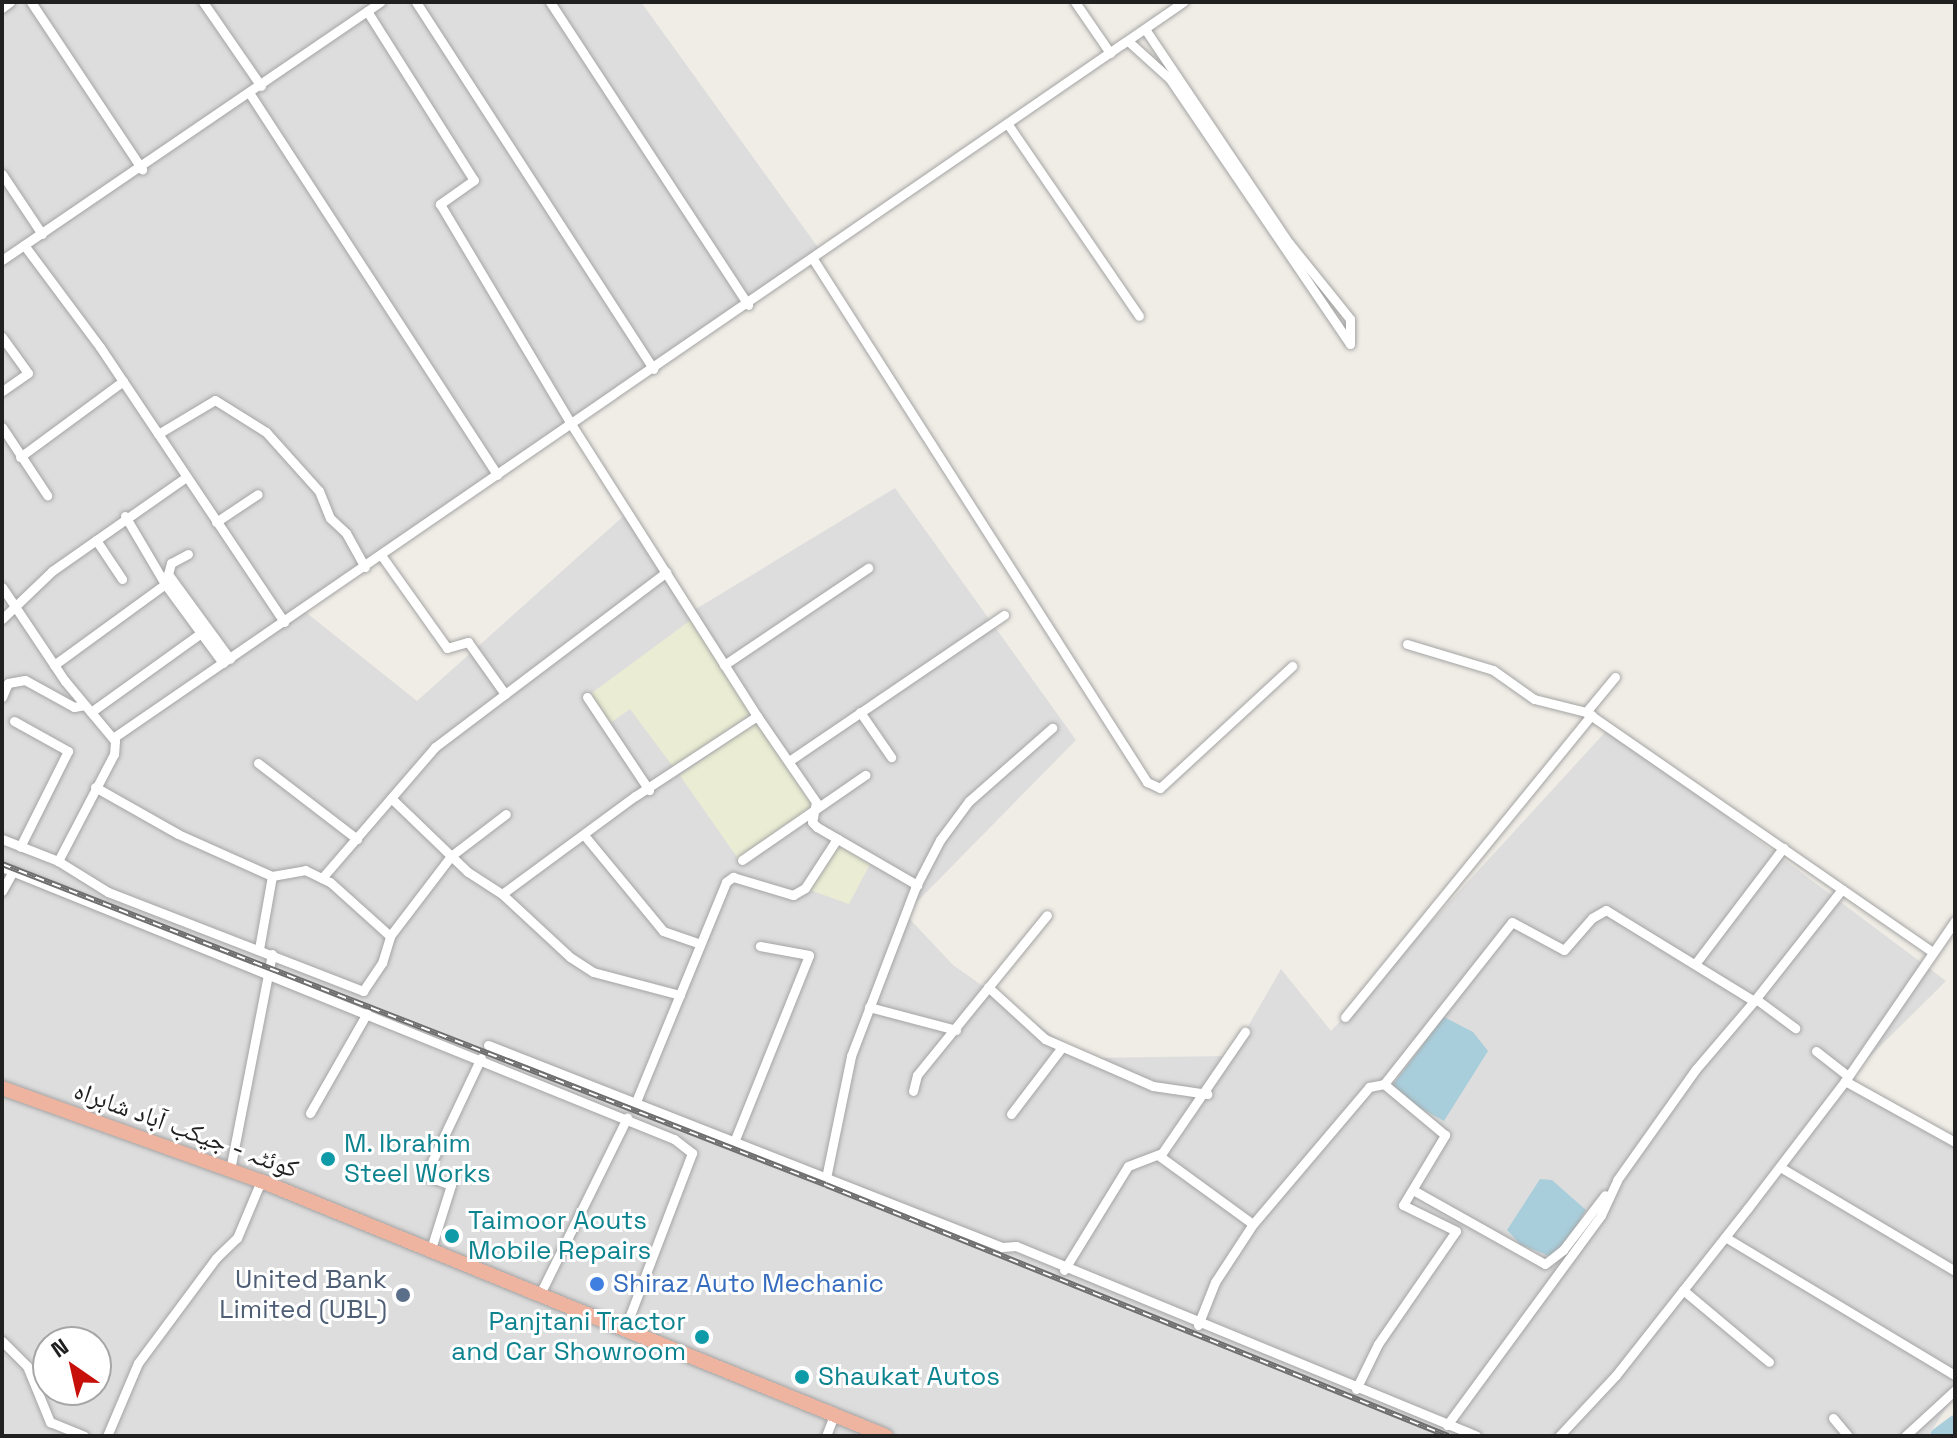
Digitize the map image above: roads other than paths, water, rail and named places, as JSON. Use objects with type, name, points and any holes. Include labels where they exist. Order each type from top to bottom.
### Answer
[{"type":"highway","name":"کوئٹہ - جیکب آباد شاہراہ","points":[[2,1088],[261,1181],[886,1436]]},
{"type":"street","points":[[2,4],[10,2]]},
{"type":"street","points":[[31,2],[142,169]]},
{"type":"street","points":[[203,2],[261,86]]},
{"type":"street","points":[[2,260],[142,169],[380,2]]},
{"type":"street","points":[[416,2],[653,369]]},
{"type":"street","points":[[550,2],[748,305]]},
{"type":"street","points":[[1075,2],[1110,53]]},
{"type":"street","points":[[113,738],[1009,126],[1183,2]]},
{"type":"street","points":[[367,11],[474,180],[440,204],[571,424],[818,808]]},
{"type":"street","points":[[1128,41],[1170,79],[1350,344],[1350,319],[1289,243],[1145,29]]},
{"type":"street","points":[[250,94],[497,475]]},
{"type":"street","points":[[1009,126],[1139,316]]},
{"type":"street","points":[[2,174],[42,234]]},
{"type":"street","points":[[24,245],[123,381],[284,622]]},
{"type":"street","points":[[813,259],[1147,782],[1160,788],[1292,666]]},
{"type":"street","points":[[2,337],[28,373],[2,391]]},
{"type":"street","points":[[20,457],[123,381]]},
{"type":"street","points":[[158,434],[215,400],[266,432],[319,491],[330,518],[346,533],[365,567]]},
{"type":"street","points":[[2,427],[47,495]]},
{"type":"street","points":[[2,619],[17,609],[52,571],[125,516],[186,477]]},
{"type":"street","points":[[216,522],[258,494]]},
{"type":"street","points":[[125,516],[165,584],[226,661]]},
{"type":"street","points":[[96,540],[122,579]]},
{"type":"street","points":[[188,554],[171,563],[168,574],[226,661]]},
{"type":"street","points":[[381,555],[447,648],[468,642],[505,694]]},
{"type":"street","points":[[724,665],[868,568]]},
{"type":"street","points":[[322,878],[435,747],[666,572]]},
{"type":"street","points":[[54,665],[165,584]]},
{"type":"street","points":[[2,587],[54,665],[113,738],[114,754],[58,861]]},
{"type":"street","points":[[789,761],[1004,615]]},
{"type":"street","points":[[2,697],[8,683],[25,680],[74,707],[88,709],[201,633]]},
{"type":"street","points":[[1407,644],[1493,670],[1534,699],[1588,714],[1931,951]]},
{"type":"street","points":[[1345,1017],[1615,677]]},
{"type":"street","points":[[587,697],[649,790]]},
{"type":"street","points":[[860,712],[891,757]]},
{"type":"street","points":[[502,894],[757,716]]},
{"type":"street","points":[[14,721],[68,751],[20,847]]},
{"type":"street","points":[[826,1178],[851,1056],[917,885],[940,840],[969,801],[1052,728]]},
{"type":"street","points":[[258,763],[357,839]]},
{"type":"street","points":[[742,860],[865,775]]},
{"type":"street","points":[[95,787],[178,834],[272,876],[305,870],[322,878],[390,936]]},
{"type":"street","points":[[391,798],[451,856],[502,894],[593,972],[680,995]]},
{"type":"street","points":[[818,808],[812,822],[917,885]]},
{"type":"street","points":[[2,839],[58,861],[108,892],[363,991],[382,963],[390,936],[451,856],[506,814]]},
{"type":"street","points":[[584,835],[663,931],[700,944]]},
{"type":"street","points":[[635,1104],[726,882],[733,877],[793,895],[805,888],[837,839]]},
{"type":"street","points":[[1695,964],[1783,848]]},
{"type":"street","points":[[2,867],[627,1118],[692,1153],[624,1331]]},
{"type":"street","points":[[2,891],[13,871]]},
{"type":"street","points":[[259,949],[272,876]]},
{"type":"street","points":[[1413,1190],[1545,1264],[1563,1250],[1696,1069],[1842,889]]},
{"type":"street","points":[[1198,1325],[1215,1282],[1253,1224],[1369,1087],[1384,1084],[1512,922],[1564,950],[1592,918],[1606,910],[1755,1000],[1795,1028]]},
{"type":"street","points":[[913,1091],[917,1075],[1047,915]]},
{"type":"street","points":[[1559,1436],[1616,1375],[1780,1167],[1846,1079],[1931,951],[1955,921]]},
{"type":"street","points":[[734,1142],[809,955],[760,946]]},
{"type":"street","points":[[230,1170],[272,954]]},
{"type":"street","points":[[988,987],[1045,1039],[1153,1086],[1207,1094]]},
{"type":"street","points":[[869,1007],[956,1030]]},
{"type":"street","points":[[310,1113],[367,1013]]},
{"type":"street","points":[[1064,1270],[1128,1166],[1158,1155],[1207,1094],[1245,1032]]},
{"type":"street","points":[[488,1045],[1002,1247],[1016,1246],[1064,1270],[1476,1436]]},
{"type":"street","points":[[1011,1114],[1062,1047]]},
{"type":"street","points":[[1816,1051],[1846,1079],[1955,1142]]},
{"type":"street","points":[[430,1252],[451,1185],[426,1176],[427,1172],[481,1058]]},
{"type":"street","points":[[1356,1389],[1378,1344],[1456,1231],[1403,1205],[1445,1135],[1384,1084]]},
{"type":"street","points":[[539,1296],[627,1118]]},
{"type":"street","points":[[1158,1155],[1253,1224]]},
{"type":"street","points":[[1780,1167],[1955,1271]]},
{"type":"street","points":[[1447,1425],[1601,1215],[1617,1180]]},
{"type":"street","points":[[107,1436],[138,1363],[216,1258],[237,1238],[261,1181]]},
{"type":"street","points":[[1725,1237],[1955,1375]]},
{"type":"street","points":[[1683,1290],[1769,1362]]},
{"type":"street","points":[[2,1341],[27,1366],[50,1422],[84,1436]]},
{"type":"street","points":[[1905,1436],[1955,1390]]},
{"type":"street","points":[[826,1436],[834,1415]]},
{"type":"street","points":[[1833,1418],[1848,1436]]},
{"type":"water","points":[[1444,1017],[1473,1032],[1488,1051],[1444,1121],[1404,1099],[1392,1086]]},
{"type":"water","points":[[1540,1179],[1552,1180],[1586,1210],[1565,1245],[1549,1256],[1520,1244],[1507,1230]]},
{"type":"waterway","points":[[1938,1436],[1955,1423]]},
{"type":"railway","points":[[2,864],[826,1185],[1448,1436]]},
{"type":"place","name":"M. Ibrahim Steel Works","points":[[328,1159]]},
{"type":"place","name":"Taimoor Aouts Mobile Repairs","points":[[452,1236]]},
{"type":"place","name":"Shiraz Auto Mechanic","points":[[597,1284]]},
{"type":"place","name":"United Bank Limited (UBL)","points":[[403,1295]]},
{"type":"place","name":"Panjtani Tractor and Car Showroom","points":[[702,1337]]},
{"type":"place","name":"Shaukat Autos","points":[[802,1377]]}]
